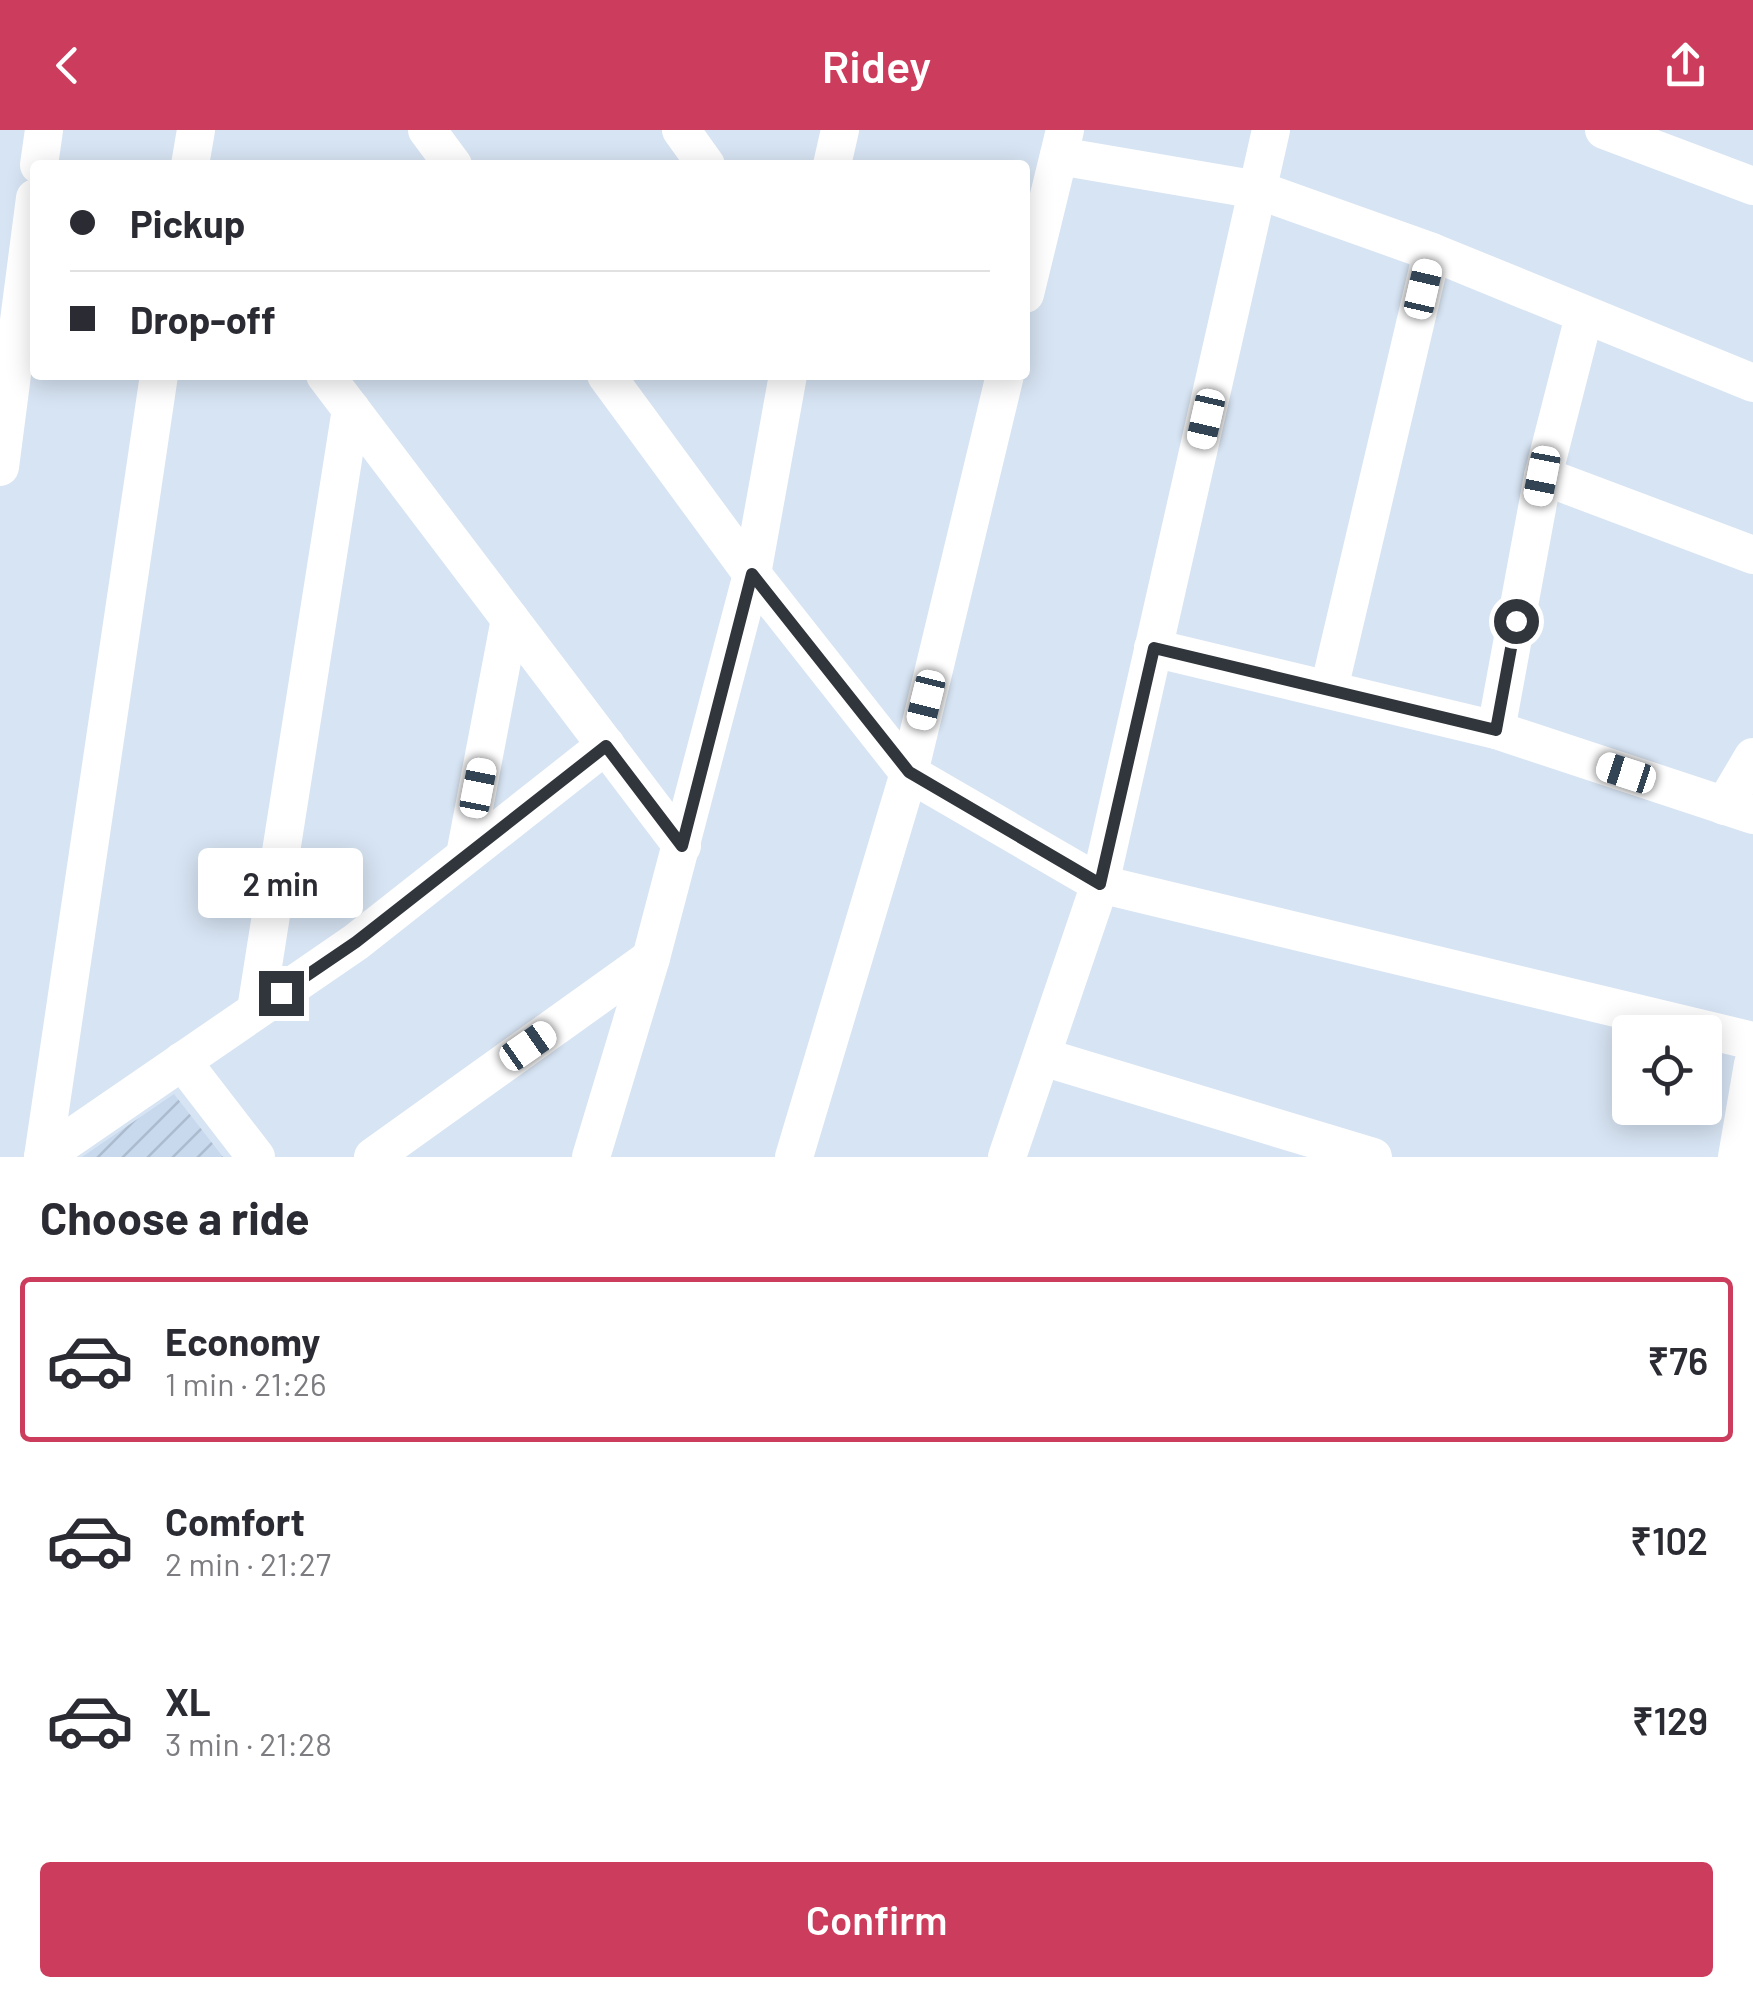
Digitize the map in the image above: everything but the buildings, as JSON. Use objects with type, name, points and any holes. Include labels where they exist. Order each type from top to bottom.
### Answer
[{"type":"street","points":[[40,160],[44,130]]},
{"type":"street","points":[[191,160],[196,130]]},
{"type":"street","points":[[427,130],[449,160]]},
{"type":"street","points":[[680,130],[702,160]]},
{"type":"street","points":[[833,160],[840,130]]},
{"type":"street","points":[[1007,1157],[1100,884],[1271,130]]},
{"type":"street","points":[[1604,130],[1753,186]]},
{"type":"street","points":[[1030,274],[1062,143],[1258,190],[1432,252],[1753,383]]},
{"type":"street","points":[[0,467],[4,406],[30,232]]},
{"type":"street","points":[[1328,689],[1432,252]]},
{"type":"street","points":[[1496,730],[1542,476],[1584,316]]},
{"type":"street","points":[[44,1157],[158,380]]},
{"type":"street","points":[[329,380],[682,846]]},
{"type":"street","points":[[610,380],[752,574],[909,772],[1100,884],[1753,1040]]},
{"type":"street","points":[[590,1157],[651,958],[752,574],[787,380]]},
{"type":"street","points":[[794,1157],[909,772],[1005,380]]},
{"type":"street","points":[[256,1010],[351,409]]},
{"type":"street","points":[[1542,476],[1753,555]]},
{"type":"street","points":[[465,855],[510,619]]},
{"type":"street","points":[[1154,648],[1496,730],[1738,810],[1753,757]]},
{"type":"street","points":[[44,1157],[356,942],[606,746]]},
{"type":"street","points":[[373,1157],[651,958]]},
{"type":"street","points":[[1043,1057],[1373,1157]]},
{"type":"street","points":[[182,1061],[256,1157]]},
{"type":"street","points":[[1737,1157],[1753,1064]]},
{"type":"shaded area","points":[[174,1094],[223,1157],[82,1157]]},
{"type":"route","points":[[281,993],[356,942],[606,746],[682,846],[752,574],[909,772],[1100,884],[1154,648],[1496,730],[1516,621]]}]
